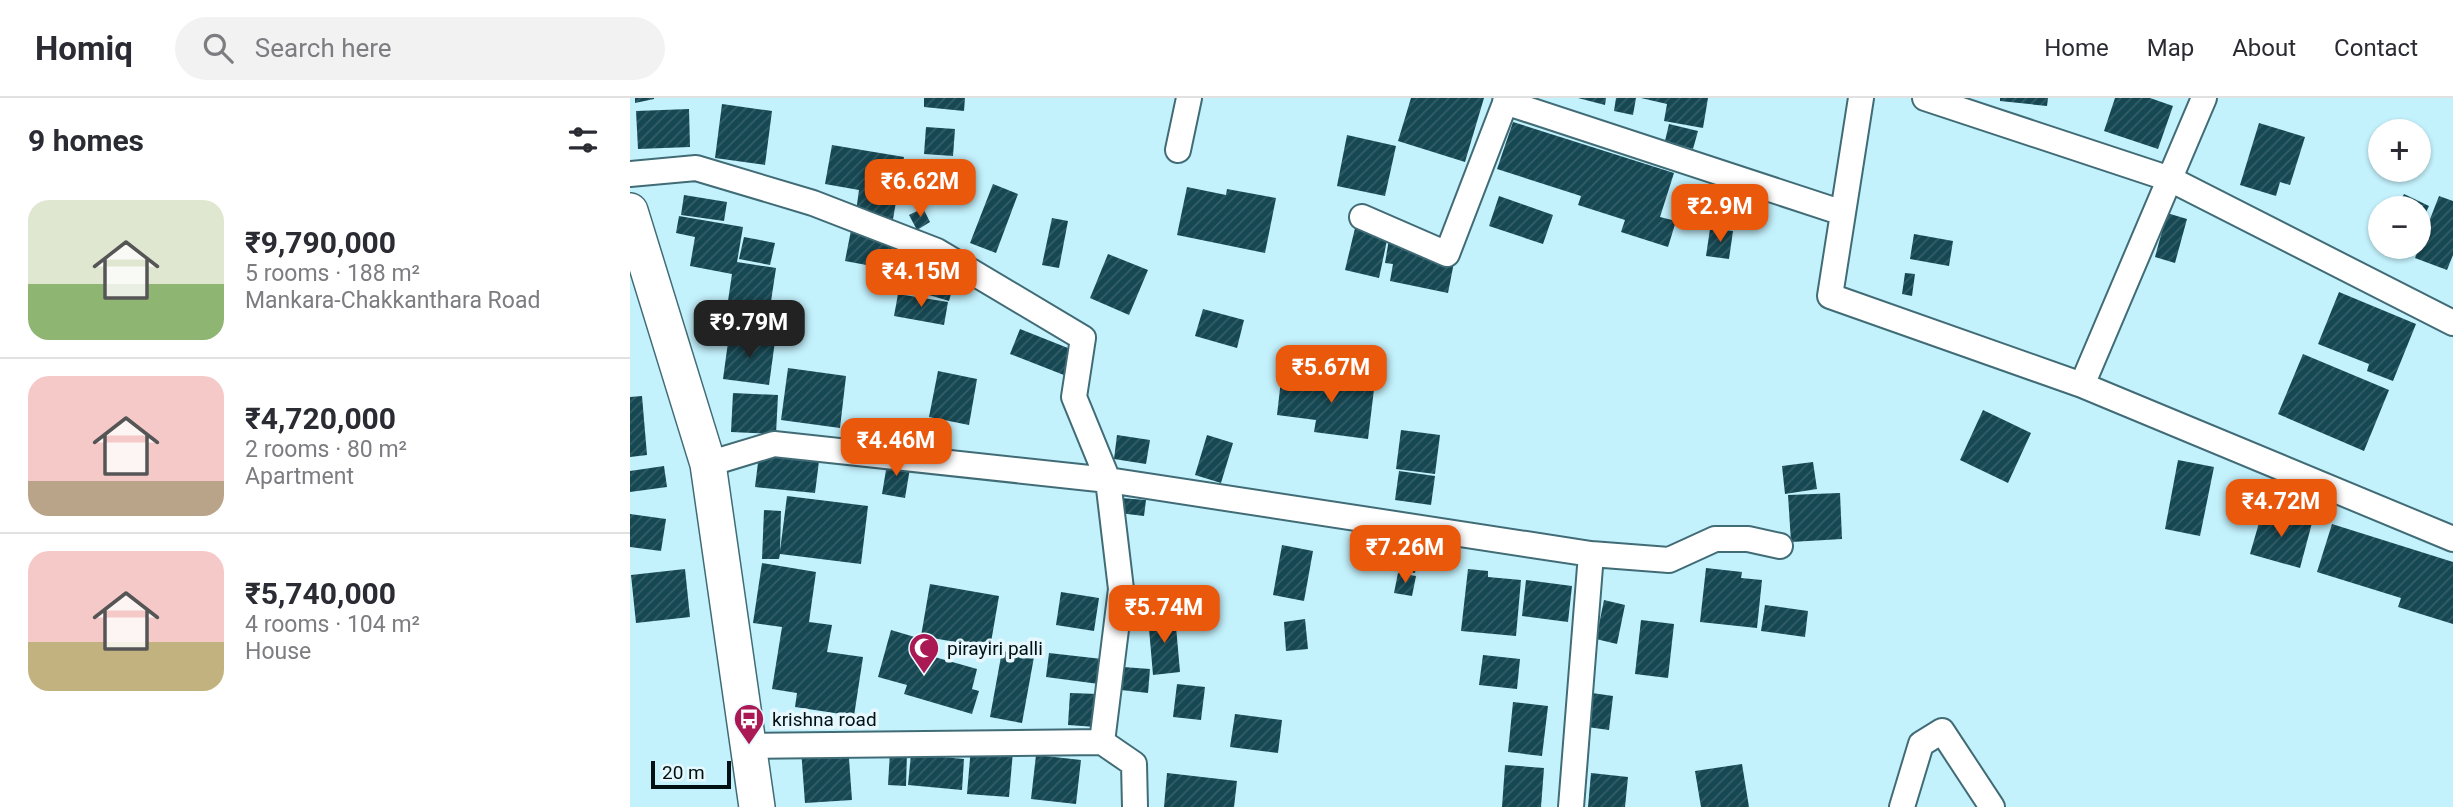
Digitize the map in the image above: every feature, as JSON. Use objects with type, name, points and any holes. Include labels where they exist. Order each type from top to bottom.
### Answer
[{"type":"main road","points":[[630,211],[708,464],[757,807]]},
{"type":"street","points":[[1178,150],[1189,98]]},
{"type":"street","points":[[1861,98],[1830,296],[2082,385],[2453,539]]},
{"type":"street","points":[[1925,98],[2170,179],[2453,323]]},
{"type":"street","points":[[2082,385],[2204,98]]},
{"type":"street","points":[[1362,217],[1447,254],[1506,100],[1843,212]]},
{"type":"street","points":[[630,174],[696,168],[813,203],[937,251],[1083,338],[1074,397],[1108,480],[1121,589],[1102,742]]},
{"type":"street","points":[[708,464],[774,444],[1108,480],[1591,555],[1669,560],[1715,539],[1748,539],[1780,546]]},
{"type":"street","points":[[1571,807],[1591,555]]},
{"type":"street","points":[[1902,807],[1922,744],[1942,731],[1992,807]]},
{"type":"street","points":[[749,746],[1102,742],[1134,764],[1135,807]]},
{"type":"building","points":[[635,98],[654,98],[654,99],[635,103]]},
{"type":"building","points":[[924,98],[965,98],[964,111],[924,107]]},
{"type":"building","points":[[1411,98],[1484,98],[1465,162],[1398,141]]},
{"type":"building","points":[[1578,98],[1606,98],[1605,105]]},
{"type":"building","points":[[1616,98],[1636,98],[1633,115],[1614,111]]},
{"type":"building","points":[[1641,98],[1708,98],[1703,128],[1664,121],[1667,104]]},
{"type":"building","points":[[2000,98],[2048,98],[2047,106],[2000,101]]},
{"type":"building","points":[[2115,98],[2150,98],[2173,106],[2158,149],[2104,131]]},
{"type":"building","points":[[722,104],[772,111],[765,165],[715,158]]},
{"type":"building","points":[[689,109],[690,147],[638,149],[636,111]]},
{"type":"building","points":[[1513,122],[1674,173],[1660,217],[1676,221],[1668,247],[1621,232],[1625,220],[1578,205],[1581,196],[1497,169]]},
{"type":"building","points":[[2259,123],[2305,137],[2290,185],[2280,182],[2276,196],[2240,185]]},
{"type":"building","points":[[1669,124],[1698,131],[1693,149],[1665,141]]},
{"type":"building","points":[[926,127],[955,129],[953,156],[924,154]]},
{"type":"building","points":[[1347,135],[1396,146],[1385,196],[1337,186]]},
{"type":"building","points":[[832,145],[904,157],[893,219],[856,212],[859,190],[825,184]]},
{"type":"building","points":[[993,184],[1018,194],[996,253],[970,243]]},
{"type":"building","points":[[1187,187],[1226,195],[1227,189],[1276,198],[1265,253],[1177,235]]},
{"type":"building","points":[[684,195],[727,202],[724,221],[681,215]]},
{"type":"building","points":[[1499,196],[1553,215],[1543,244],[1489,226]]},
{"type":"building","points":[[2439,196],[2453,201],[2453,255],[2447,270],[2418,259],[2431,259],[2431,217]]},
{"type":"building","points":[[923,208],[930,222],[917,230],[909,215]]},
{"type":"building","points":[[2167,213],[2187,219],[2175,263],[2155,257]]},
{"type":"building","points":[[679,216],[743,227],[737,262],[776,268],[767,328],[725,321],[732,274],[690,266],[695,237],[676,233]]},
{"type":"building","points":[[1052,218],[1068,221],[1059,268],[1042,265]]},
{"type":"building","points":[[853,220],[896,229],[888,269],[845,261]]},
{"type":"building","points":[[1356,224],[1389,231],[1379,278],[1345,270]]},
{"type":"building","points":[[1710,229],[1733,231],[1729,259],[1706,256]]},
{"type":"building","points":[[1914,234],[1953,241],[1949,266],[1910,259]]},
{"type":"building","points":[[744,237],[775,243],[770,265],[739,259]]},
{"type":"building","points":[[1389,239],[1456,252],[1448,293],[1390,281],[1393,264],[1385,263]]},
{"type":"building","points":[[1108,254],[1148,270],[1129,315],[1090,298]]},
{"type":"building","points":[[905,268],[954,283],[949,301],[899,286]]},
{"type":"building","points":[[1905,273],[1915,274],[1912,296],[1902,294]]},
{"type":"building","points":[[2339,292],[2416,324],[2393,381],[2367,371],[2369,364],[2318,344]]},
{"type":"building","points":[[898,294],[948,302],[944,325],[894,316]]},
{"type":"building","points":[[1203,309],[1244,320],[1237,348],[1195,336]]},
{"type":"building","points":[[1020,329],[1078,352],[1069,377],[1010,354]]},
{"type":"building","points":[[729,335],[775,341],[769,385],[723,379]]},
{"type":"building","points":[[2303,354],[2389,390],[2364,451],[2278,414]]},
{"type":"building","points":[[788,368],[846,376],[840,428],[781,420]]},
{"type":"building","points":[[938,371],[977,379],[969,425],[929,417]]},
{"type":"building","points":[[1326,375],[1375,381],[1368,439],[1314,432],[1316,420],[1277,415],[1281,380],[1325,385]]},
{"type":"building","points":[[733,393],[778,395],[776,434],[731,432]]},
{"type":"building","points":[[642,396],[647,455],[630,457],[630,397]]},
{"type":"building","points":[[1983,410],[2031,433],[2008,483],[1960,460]]},
{"type":"building","points":[[1401,430],[1440,435],[1435,474],[1396,469]]},
{"type":"building","points":[[1117,435],[1150,440],[1146,464],[1114,459]]},
{"type":"building","points":[[1207,435],[1233,443],[1221,483],[1195,475]]},
{"type":"building","points":[[761,438],[821,445],[815,493],[755,487]]},
{"type":"building","points":[[888,458],[911,462],[905,498],[882,494]]},
{"type":"building","points":[[2178,460],[2214,467],[2200,536],[2165,529]]},
{"type":"building","points":[[1813,462],[1817,489],[1785,494],[1782,466]]},
{"type":"building","points":[[664,466],[667,487],[630,492],[630,471]]},
{"type":"building","points":[[1399,471],[1435,476],[1431,505],[1395,500]]},
{"type":"building","points":[[1840,493],[1842,539],[1791,542],[1788,495]]},
{"type":"building","points":[[787,496],[868,506],[861,564],[780,554],[779,559],[762,559],[764,510],[781,511],[780,551]]},
{"type":"building","points":[[1121,498],[1146,500],[1144,516],[1119,513]]},
{"type":"building","points":[[2263,509],[2312,523],[2300,568],[2250,554]]},
{"type":"building","points":[[630,514],[666,519],[661,551],[630,547]]},
{"type":"building","points":[[2332,524],[2453,562],[2453,624],[2398,607],[2401,598],[2317,572]]},
{"type":"building","points":[[1282,545],[1313,551],[1304,601],[1273,595]]},
{"type":"building","points":[[1401,550],[1419,553],[1415,573],[1397,570]]},
{"type":"building","points":[[762,563],[816,572],[809,622],[832,625],[827,652],[863,657],[854,716],[795,707],[797,693],[772,689],[782,627],[753,623]]},
{"type":"building","points":[[1706,568],[1742,572],[1741,578],[1762,580],[1757,628],[1700,622]]},
{"type":"building","points":[[685,569],[690,617],[636,623],[631,575]]},
{"type":"building","points":[[1468,569],[1488,571],[1488,577],[1521,580],[1516,636],[1461,631]]},
{"type":"building","points":[[1398,573],[1416,576],[1412,596],[1394,593]]},
{"type":"building","points":[[1526,580],[1572,586],[1568,622],[1522,616]]},
{"type":"building","points":[[930,584],[999,596],[990,648],[921,636]]},
{"type":"building","points":[[1061,592],[1099,598],[1094,631],[1056,625]]},
{"type":"building","points":[[1604,600],[1625,605],[1617,644],[1596,639]]},
{"type":"building","points":[[1765,605],[1808,611],[1805,637],[1761,631]]},
{"type":"building","points":[[1175,615],[1180,672],[1153,675],[1148,617]]},
{"type":"building","points":[[1305,619],[1308,649],[1286,651],[1284,622]]},
{"type":"building","points":[[1641,620],[1674,624],[1668,678],[1635,674]]},
{"type":"building","points":[[891,630],[935,643],[931,656],[977,669],[972,689],[979,691],[972,714],[904,694],[907,685],[878,677]]},
{"type":"building","points":[[1002,651],[1034,657],[1022,723],[990,717]]},
{"type":"building","points":[[1049,653],[1102,659],[1099,684],[1046,677]]},
{"type":"building","points":[[1483,655],[1520,659],[1517,689],[1479,685]]},
{"type":"building","points":[[1123,667],[1150,669],[1148,693],[1121,690]]},
{"type":"building","points":[[1177,684],[1205,687],[1201,720],[1173,717]]},
{"type":"building","points":[[1585,692],[1613,696],[1609,730],[1580,726]]},
{"type":"building","points":[[1070,693],[1098,694],[1096,727],[1068,725]]},
{"type":"building","points":[[1513,702],[1548,706],[1542,756],[1508,752]]},
{"type":"building","points":[[1235,714],[1282,720],[1278,753],[1230,747]]},
{"type":"building","points":[[848,745],[852,800],[805,803],[801,749]]},
{"type":"building","points":[[971,747],[1013,751],[1009,797],[967,794]]},
{"type":"building","points":[[890,752],[907,753],[906,786],[888,785]]},
{"type":"building","points":[[911,754],[964,759],[962,790],[908,785]]},
{"type":"building","points":[[1036,755],[1081,760],[1076,804],[1031,799]]},
{"type":"building","points":[[1742,764],[1749,807],[1701,807],[1695,771]]},
{"type":"building","points":[[1505,765],[1544,768],[1541,807],[1502,807]]},
{"type":"building","points":[[1167,773],[1237,781],[1234,807],[1164,807]]},
{"type":"building","points":[[1591,773],[1628,777],[1625,807],[1588,807]]},
{"type":"place","name":"pirayiri palli","points":[[924,675]]},
{"type":"place","name":"krishna road","points":[[749,746]]}]
